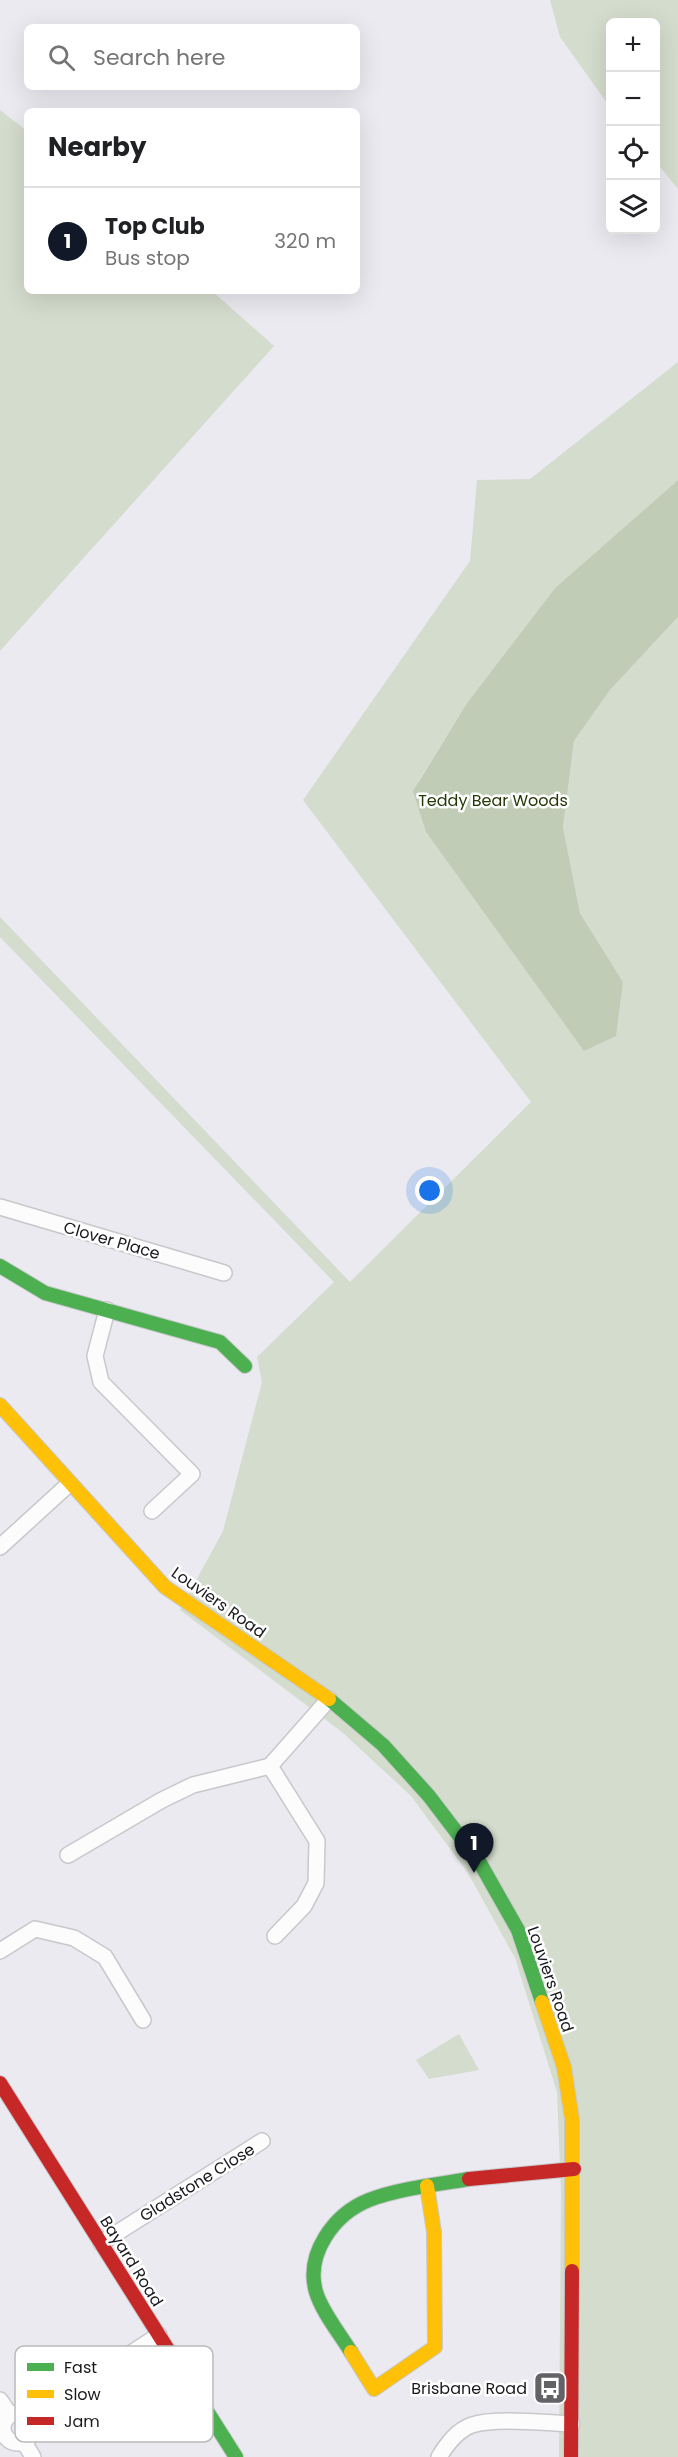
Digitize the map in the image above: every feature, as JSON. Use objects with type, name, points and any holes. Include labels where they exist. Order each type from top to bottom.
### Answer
[{"type":"street","name":"Clover Place","points":[[0,1207],[224,1273]]},
{"type":"street","points":[[0,1266],[45,1293],[220,1342],[245,1366]]},
{"type":"street","points":[[107,1310],[95,1356],[101,1382],[192,1474],[152,1512]]},
{"type":"street","name":"Louviers Road","points":[[0,1405],[69,1484],[165,1587],[328,1699],[383,1745],[429,1796],[480,1863],[518,1930],[564,2067],[573,2124],[571,2457]]},
{"type":"street","points":[[0,1547],[69,1484]]},
{"type":"street","points":[[68,1855],[162,1800],[194,1785],[246,1770],[270,1766],[328,1699]]},
{"type":"street","points":[[270,1766],[317,1841],[316,1883],[304,1906],[274,1936]]},
{"type":"street","points":[[0,1951],[35,1929],[74,1938],[105,1958],[143,2020]]},
{"type":"street","name":"Bayard Road","points":[[0,2083],[166,2346]]},
{"type":"street","name":"Gladstone Close","points":[[101,2243],[262,2141]]},
{"type":"street","points":[[427,2186],[434,2232],[435,2347],[374,2389],[317,2295],[312,2267],[329,2231],[366,2202],[427,2186],[493,2174],[574,2169]]},
{"type":"street","points":[[142,2346],[159,2335]]},
{"type":"street","points":[[0,2400],[10,2415]]},
{"type":"street","points":[[15,2414],[10,2415],[3,2425],[2,2437],[15,2443],[24,2442],[33,2457]]},
{"type":"street","name":"Bayard Road","points":[[213,2421],[236,2457]]},
{"type":"street","points":[[439,2457],[448,2441],[472,2425],[505,2422],[572,2424]]},
{"type":"green space","points":[[550,0],[678,0],[678,189],[660,167],[660,18],[606,18],[606,101],[560,37]]},
{"type":"green space","points":[[0,110],[24,129],[24,294],[215,294],[274,346],[0,651]]},
{"type":"green space","points":[[678,362],[678,480],[555,588],[467,703],[418,782],[623,982],[580,913],[563,827],[574,741],[610,690],[678,617],[678,2457],[559,2457],[561,2192],[557,2092],[515,1958],[468,1873],[411,1796],[342,1732],[180,1610],[223,1531],[262,1382],[257,1357],[334,1282],[0,937],[0,917],[350,1282],[531,1102],[303,800],[470,561],[477,480],[530,479]]},
{"type":"green space","name":"Teddy Bear Woods","points":[[678,480],[678,617],[610,690],[574,741],[563,827],[580,913],[623,982],[616,1036],[584,1051],[426,832],[413,791],[467,703],[555,588]]},
{"type":"green space","points":[[459,2034],[479,2070],[429,2079],[416,2060]]},
{"type":"traffic: fast","points":[[0,1266],[45,1293],[220,1342],[245,1366]]},
{"type":"traffic: fast","points":[[329,1699],[383,1745],[429,1796],[480,1863],[518,1930],[542,2002]]},
{"type":"traffic: fast","points":[[351,2352],[327,2315],[316,2292],[315,2264],[325,2237],[344,2215],[369,2200],[405,2190],[469,2179]]},
{"type":"traffic: fast","points":[[213,2421],[236,2457]]},
{"type":"traffic: slow","points":[[0,1405],[165,1587],[329,1699]]},
{"type":"traffic: slow","points":[[542,2002],[564,2067],[572,2119],[572,2271]]},
{"type":"traffic: slow","points":[[351,2352],[374,2389],[435,2347],[434,2232],[427,2186]]},
{"type":"traffic: jam","points":[[0,2083],[166,2346]]},
{"type":"traffic: jam","points":[[469,2179],[574,2169]]},
{"type":"traffic: jam","points":[[571,2457],[572,2271]]},
{"type":"place","name":"Top Club","points":[[474,1873]]},
{"type":"place","name":"Brisbane Road","points":[[550,2388]]}]
